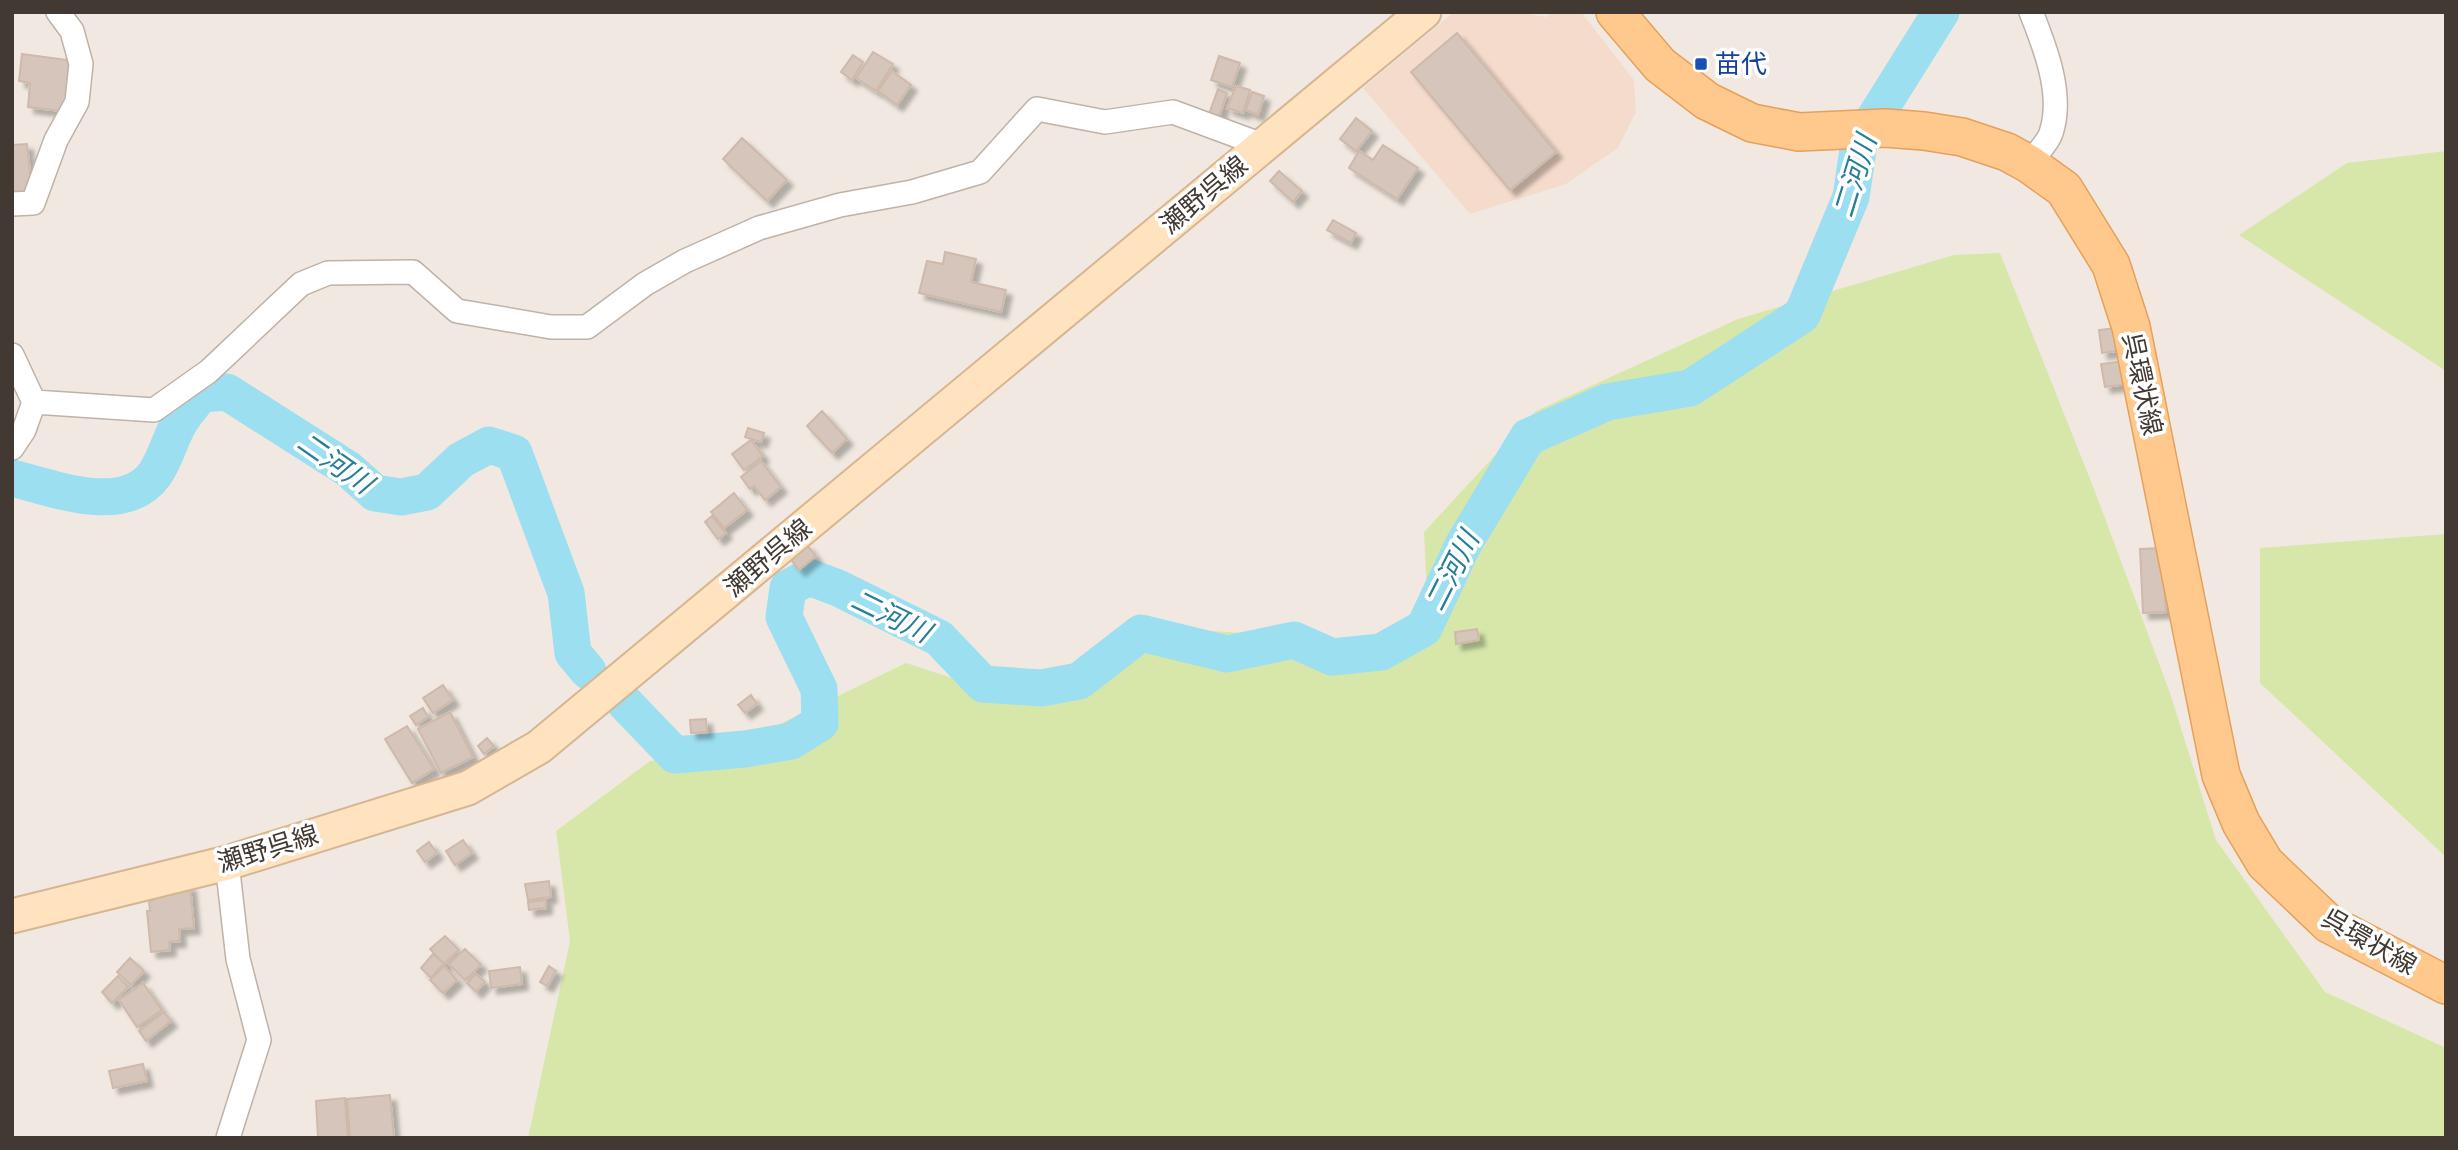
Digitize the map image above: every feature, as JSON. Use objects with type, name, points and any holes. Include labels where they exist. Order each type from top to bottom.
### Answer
[{"type":"main road","name":"瀬野呉線","points":[[12,916],[227,863],[468,788],[539,747],[1424,12]]},
{"type":"main road","name":"呉環状線","points":[[1615,12],[1660,65],[1707,101],[1752,123],[1799,132],[1885,128],[1962,137],[2007,152],[2064,189],[2111,265],[2131,327],[2221,775],[2241,823],[2265,863],[2329,924],[2446,985]]},
{"type":"street","points":[[12,204],[33,203],[56,140],[77,102],[81,64],[72,31],[58,12]]},
{"type":"street","points":[[2029,164],[2051,134],[2055,88],[2045,45],[2031,12]]},
{"type":"street","points":[[34,401],[153,410],[209,370],[301,284],[328,273],[413,272],[457,311],[524,323],[587,327],[645,284],[684,261],[759,228],[840,205],[912,192],[981,172],[1037,109],[1105,122],[1173,112],[1262,145]]},
{"type":"street","points":[[12,355],[34,401],[24,430],[12,448]]},
{"type":"street","points":[[227,863],[238,959],[260,1040],[228,1138]]},
{"type":"shaded area","points":[[1454,12],[1516,12],[1546,17],[1552,12],[1581,12],[1634,80],[1636,112],[1618,148],[1566,184],[1470,214],[1363,88]]},
{"type":"green space","points":[[2446,151],[2446,371],[2239,235],[2347,163]]},
{"type":"green space","points":[[2000,253],[2096,494],[2170,693],[2216,840],[2325,992],[2446,1048],[2446,1138],[528,1138],[570,941],[556,831],[650,761],[720,753],[906,663],[1017,699],[1138,626],[1301,637],[1352,654],[1428,617],[1424,532],[1536,411],[1738,319],[1954,255]]},
{"type":"green space","points":[[2446,534],[2446,857],[2260,683],[2260,548]]},
{"type":"building","points":[[1457,33],[1556,152],[1510,190],[1411,72]]},
{"type":"building","points":[[873,52],[893,64],[876,91],[856,78]]},
{"type":"building","points":[[22,54],[75,61],[69,112],[28,107],[30,83],[19,81]]},
{"type":"building","points":[[853,55],[863,62],[852,80],[841,72]]},
{"type":"building","points":[[1219,56],[1240,63],[1232,87],[1211,80]]},
{"type":"building","points":[[892,71],[911,85],[897,105],[878,91]]},
{"type":"building","points":[[1236,86],[1250,90],[1243,113],[1227,108]]},
{"type":"building","points":[[1218,89],[1227,93],[1219,117],[1209,114]]},
{"type":"building","points":[[1252,92],[1264,96],[1258,115],[1246,110]]},
{"type":"building","points":[[1356,118],[1372,131],[1356,151],[1340,139]]},
{"type":"building","points":[[742,138],[787,180],[767,201],[723,159]]},
{"type":"building","points":[[27,144],[32,191],[12,193],[12,145]]},
{"type":"building","points":[[1383,145],[1418,168],[1397,199],[1349,168],[1359,151],[1373,160]]},
{"type":"building","points":[[1279,171],[1302,191],[1293,202],[1270,181]]},
{"type":"building","points":[[1333,220],[1356,233],[1351,243],[1327,230]]},
{"type":"building","points":[[945,252],[976,259],[971,282],[1006,290],[1001,312],[919,293],[927,261],[943,264]]},
{"type":"building","points":[[2122,327],[2125,350],[2102,353],[2099,330]]},
{"type":"building","points":[[2124,361],[2128,384],[2105,387],[2101,364]]},
{"type":"building","points":[[822,411],[847,439],[832,453],[807,426]]},
{"type":"building","points":[[748,428],[764,433],[761,442],[745,437]]},
{"type":"building","points":[[751,440],[763,456],[744,470],[732,454]]},
{"type":"building","points":[[761,461],[781,487],[765,500],[754,486],[750,489],[741,477]]},
{"type":"building","points":[[734,493],[747,510],[724,528],[711,512]]},
{"type":"building","points":[[712,516],[726,533],[718,539],[705,522]]},
{"type":"building","points":[[806,544],[816,556],[799,570],[789,557]]},
{"type":"building","points":[[2162,548],[2166,612],[2143,613],[2140,549]]},
{"type":"building","points":[[1477,629],[1479,640],[1456,644],[1455,632]]},
{"type":"building","points":[[443,685],[453,700],[433,713],[423,698]]},
{"type":"building","points":[[751,695],[757,704],[745,713],[738,705]]},
{"type":"building","points":[[423,708],[428,717],[416,725],[410,716]]},
{"type":"building","points":[[450,712],[473,757],[441,773],[418,729]]},
{"type":"building","points":[[706,719],[707,732],[691,733],[690,720]]},
{"type":"building","points":[[407,726],[434,769],[412,783],[385,739]]},
{"type":"building","points":[[487,738],[494,746],[484,754],[478,746]]},
{"type":"building","points":[[463,840],[472,853],[455,865],[446,851]]},
{"type":"building","points":[[429,842],[437,853],[425,862],[417,851]]},
{"type":"building","points":[[549,881],[551,897],[528,900],[525,884]]},
{"type":"building","points":[[190,885],[194,928],[179,929],[180,941],[169,942],[170,950],[151,952],[147,911],[150,911],[149,900],[153,900],[152,889]]},
{"type":"building","points":[[546,900],[546,908],[529,910],[528,902]]},
{"type":"building","points":[[445,936],[459,950],[444,964],[430,949]]},
{"type":"building","points":[[465,949],[481,965],[465,980],[449,964]]},
{"type":"building","points":[[433,954],[444,963],[431,978],[421,968]]},
{"type":"building","points":[[130,958],[144,971],[131,985],[117,972]]},
{"type":"building","points":[[444,966],[457,980],[443,993],[430,980]]},
{"type":"building","points":[[549,966],[556,971],[547,986],[540,982]]},
{"type":"building","points":[[520,967],[522,984],[491,988],[489,971]]},
{"type":"building","points":[[476,974],[485,982],[476,992],[467,983]]},
{"type":"building","points":[[118,976],[128,987],[112,1003],[102,992]]},
{"type":"building","points":[[143,983],[162,1010],[137,1027],[119,1000]]},
{"type":"building","points":[[164,1012],[171,1021],[146,1041],[139,1031]]},
{"type":"building","points":[[143,1064],[147,1081],[113,1088],[109,1071]]},
{"type":"building","points":[[390,1095],[394,1138],[350,1138],[347,1099]]},
{"type":"building","points":[[345,1098],[348,1138],[318,1137],[316,1101]]},
{"type":"waterway","name":"二河川","points":[[625,703],[675,755],[745,749],[791,741],[820,723],[819,689],[784,617],[788,588],[809,577],[838,588],[939,638],[983,684],[1041,688],[1079,681],[1141,633],[1227,654],[1294,640],[1332,657],[1381,652],[1424,628],[1463,545],[1528,437],[1607,402],[1690,388],[1802,315],[1851,197],[1859,143],[1941,12]]},
{"type":"waterway","name":"二河川","points":[[12,478],[87,496],[125,494],[142,487],[155,474],[178,425],[201,394],[227,392],[348,469],[375,493],[401,497],[427,492],[461,460],[489,445],[514,453],[566,593],[573,653],[588,671]]},
{"type":"place","name":"苗代","points":[[1701,64]]}]
